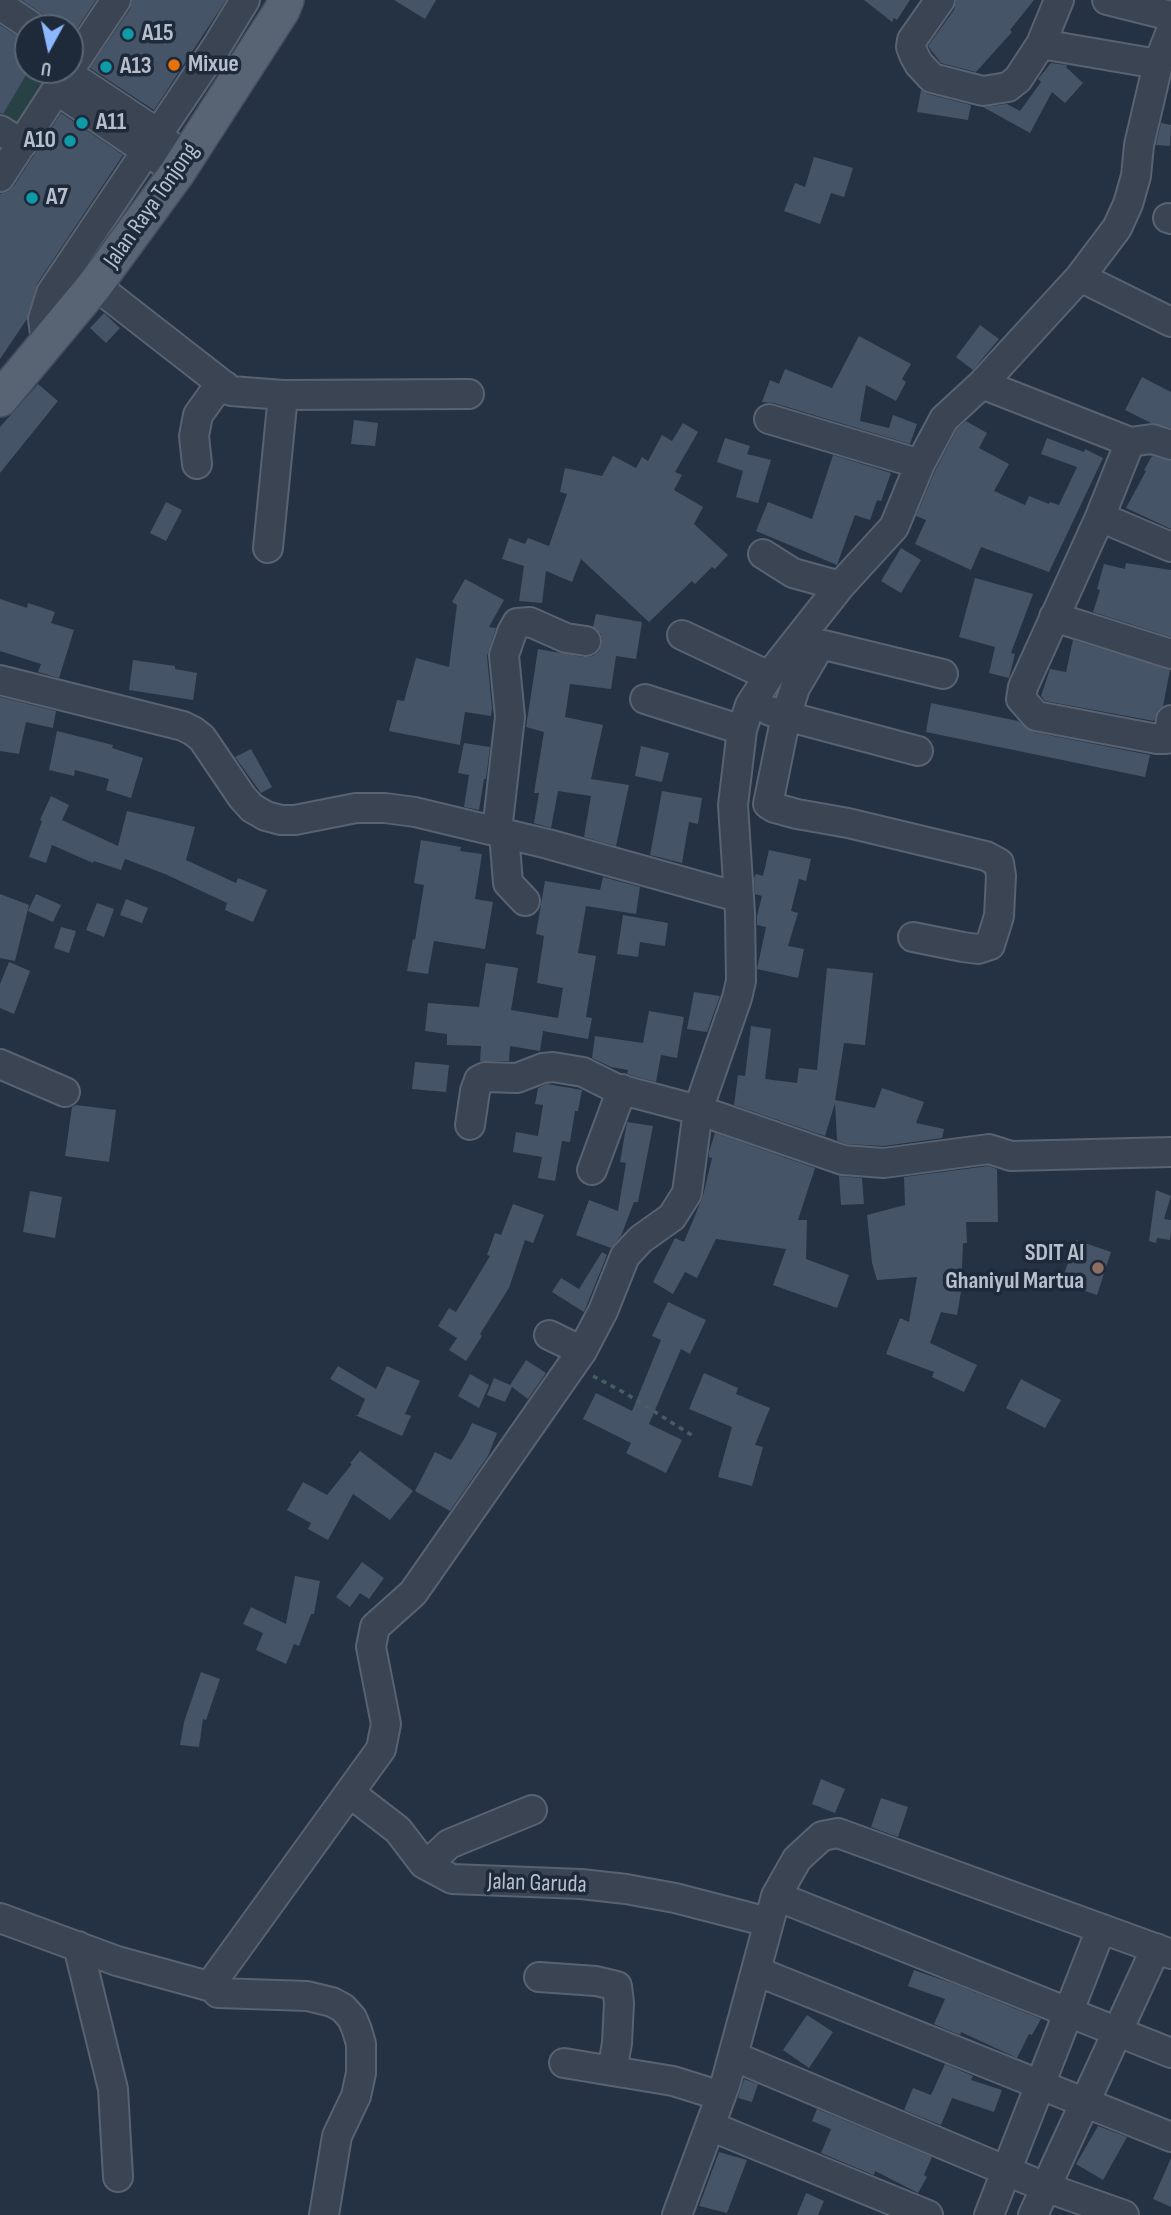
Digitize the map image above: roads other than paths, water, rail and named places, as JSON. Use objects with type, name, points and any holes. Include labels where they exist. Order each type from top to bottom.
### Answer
[{"type":"main road","name":"Jalan Raya Tonjong","points":[[0,400],[46,341],[95,285],[182,165],[286,0]]},
{"type":"street","points":[[84,46],[116,0]]},
{"type":"street","points":[[46,341],[43,319],[51,293],[217,47],[244,0]]},
{"type":"street","points":[[940,0],[912,40],[911,47],[919,64],[932,78],[983,91],[1008,87],[1018,79],[1041,44],[1059,0]]},
{"type":"street","points":[[1107,0],[1171,16]]},
{"type":"street","points":[[212,1987],[214,1980],[381,1749],[385,1737],[384,1710],[371,1647],[375,1627],[413,1593],[577,1358],[603,1311],[625,1256],[641,1239],[672,1217],[687,1192],[698,1110],[741,981],[733,805],[746,718],[769,676],[840,586],[894,527],[920,464],[944,419],[982,384],[1080,277],[1117,228],[1136,176],[1139,145],[1158,64],[1171,31]]},
{"type":"street","points":[[1041,44],[1158,64]]},
{"type":"street","points":[[217,47],[245,68]]},
{"type":"street","points":[[84,79],[147,126],[152,143],[182,165]]},
{"type":"street","points":[[0,177],[11,137],[56,84]]},
{"type":"street","points":[[1080,277],[1171,322]]},
{"type":"street","points":[[95,285],[225,386],[238,393],[469,394]]},
{"type":"street","points":[[982,384],[1130,442],[1152,439],[1171,445]]},
{"type":"street","points":[[197,464],[194,436],[198,415],[213,394],[225,386]]},
{"type":"street","points":[[268,548],[283,394]]},
{"type":"street","points":[[769,419],[920,464]]},
{"type":"street","points":[[1130,442],[1100,517],[1023,687],[1021,699],[1036,716],[1157,739],[1166,739],[1171,720]]},
{"type":"street","points":[[1100,517],[1171,547]]},
{"type":"street","points":[[763,554],[793,573],[840,586]]},
{"type":"street","points":[[1054,617],[1171,654]]},
{"type":"street","points":[[525,901],[508,883],[500,832],[510,717],[504,655],[517,623],[530,622],[559,635],[586,640]]},
{"type":"street","points":[[682,635],[769,676]]},
{"type":"street","points":[[913,937],[978,949],[990,945],[999,916],[999,863],[986,856],[786,811],[768,804],[786,716],[796,688],[819,647],[824,645],[943,674]]},
{"type":"street","points":[[0,680],[183,726],[193,731],[202,738],[242,797],[252,808],[266,816],[295,820],[347,810],[385,808],[415,811],[738,897]]},
{"type":"street","points":[[645,699],[746,718],[786,716],[918,751]]},
{"type":"street","points":[[0,1064],[65,1092]]},
{"type":"street","points":[[470,1125],[477,1084],[485,1077],[517,1078],[543,1068],[563,1067],[583,1072],[622,1089],[698,1110],[843,1160],[862,1163],[905,1161],[989,1149],[1011,1156],[1171,1152]]},
{"type":"street","points":[[592,1170],[622,1089]]},
{"type":"street","points":[[549,1335],[577,1358]]},
{"type":"street","points":[[350,1793],[398,1830],[427,1866]]},
{"type":"street","name":"Jalan Garuda","points":[[532,1810],[449,1844],[427,1866],[452,1879],[581,1884],[772,1909],[1069,2013],[1171,2053]]},
{"type":"street","points":[[684,2213],[733,2056],[772,1909],[792,1868],[806,1850],[822,1836],[838,1833],[1163,1951],[1117,2032],[1033,2215]]},
{"type":"street","points":[[0,1918],[117,1961],[212,1987],[218,1993],[320,1998],[343,2008],[352,2018],[361,2044],[360,2085],[337,2136],[324,2215]]},
{"type":"street","points":[[989,2215],[1101,1929]]},
{"type":"street","points":[[78,1946],[113,2089],[118,2176]]},
{"type":"street","points":[[756,1971],[1171,2137]]},
{"type":"street","points":[[539,1977],[596,1981],[617,1986],[617,2043],[612,2071]]},
{"type":"street","points":[[733,2056],[1045,2187],[1124,2215]]},
{"type":"street","points":[[564,2063],[673,2081],[721,2096]]},
{"type":"street","points":[[710,2126],[928,2215]]},
{"type":"place","name":"A15","points":[[128,34]]},
{"type":"place","name":"Mixue","points":[[174,65]]},
{"type":"place","name":"A13","points":[[106,67]]},
{"type":"place","name":"A11","points":[[82,123]]},
{"type":"place","name":"A10","points":[[70,141]]},
{"type":"place","name":"A7","points":[[32,198]]},
{"type":"place","name":"SDIT Al Ghaniyul Martua","points":[[1098,1268]]}]
